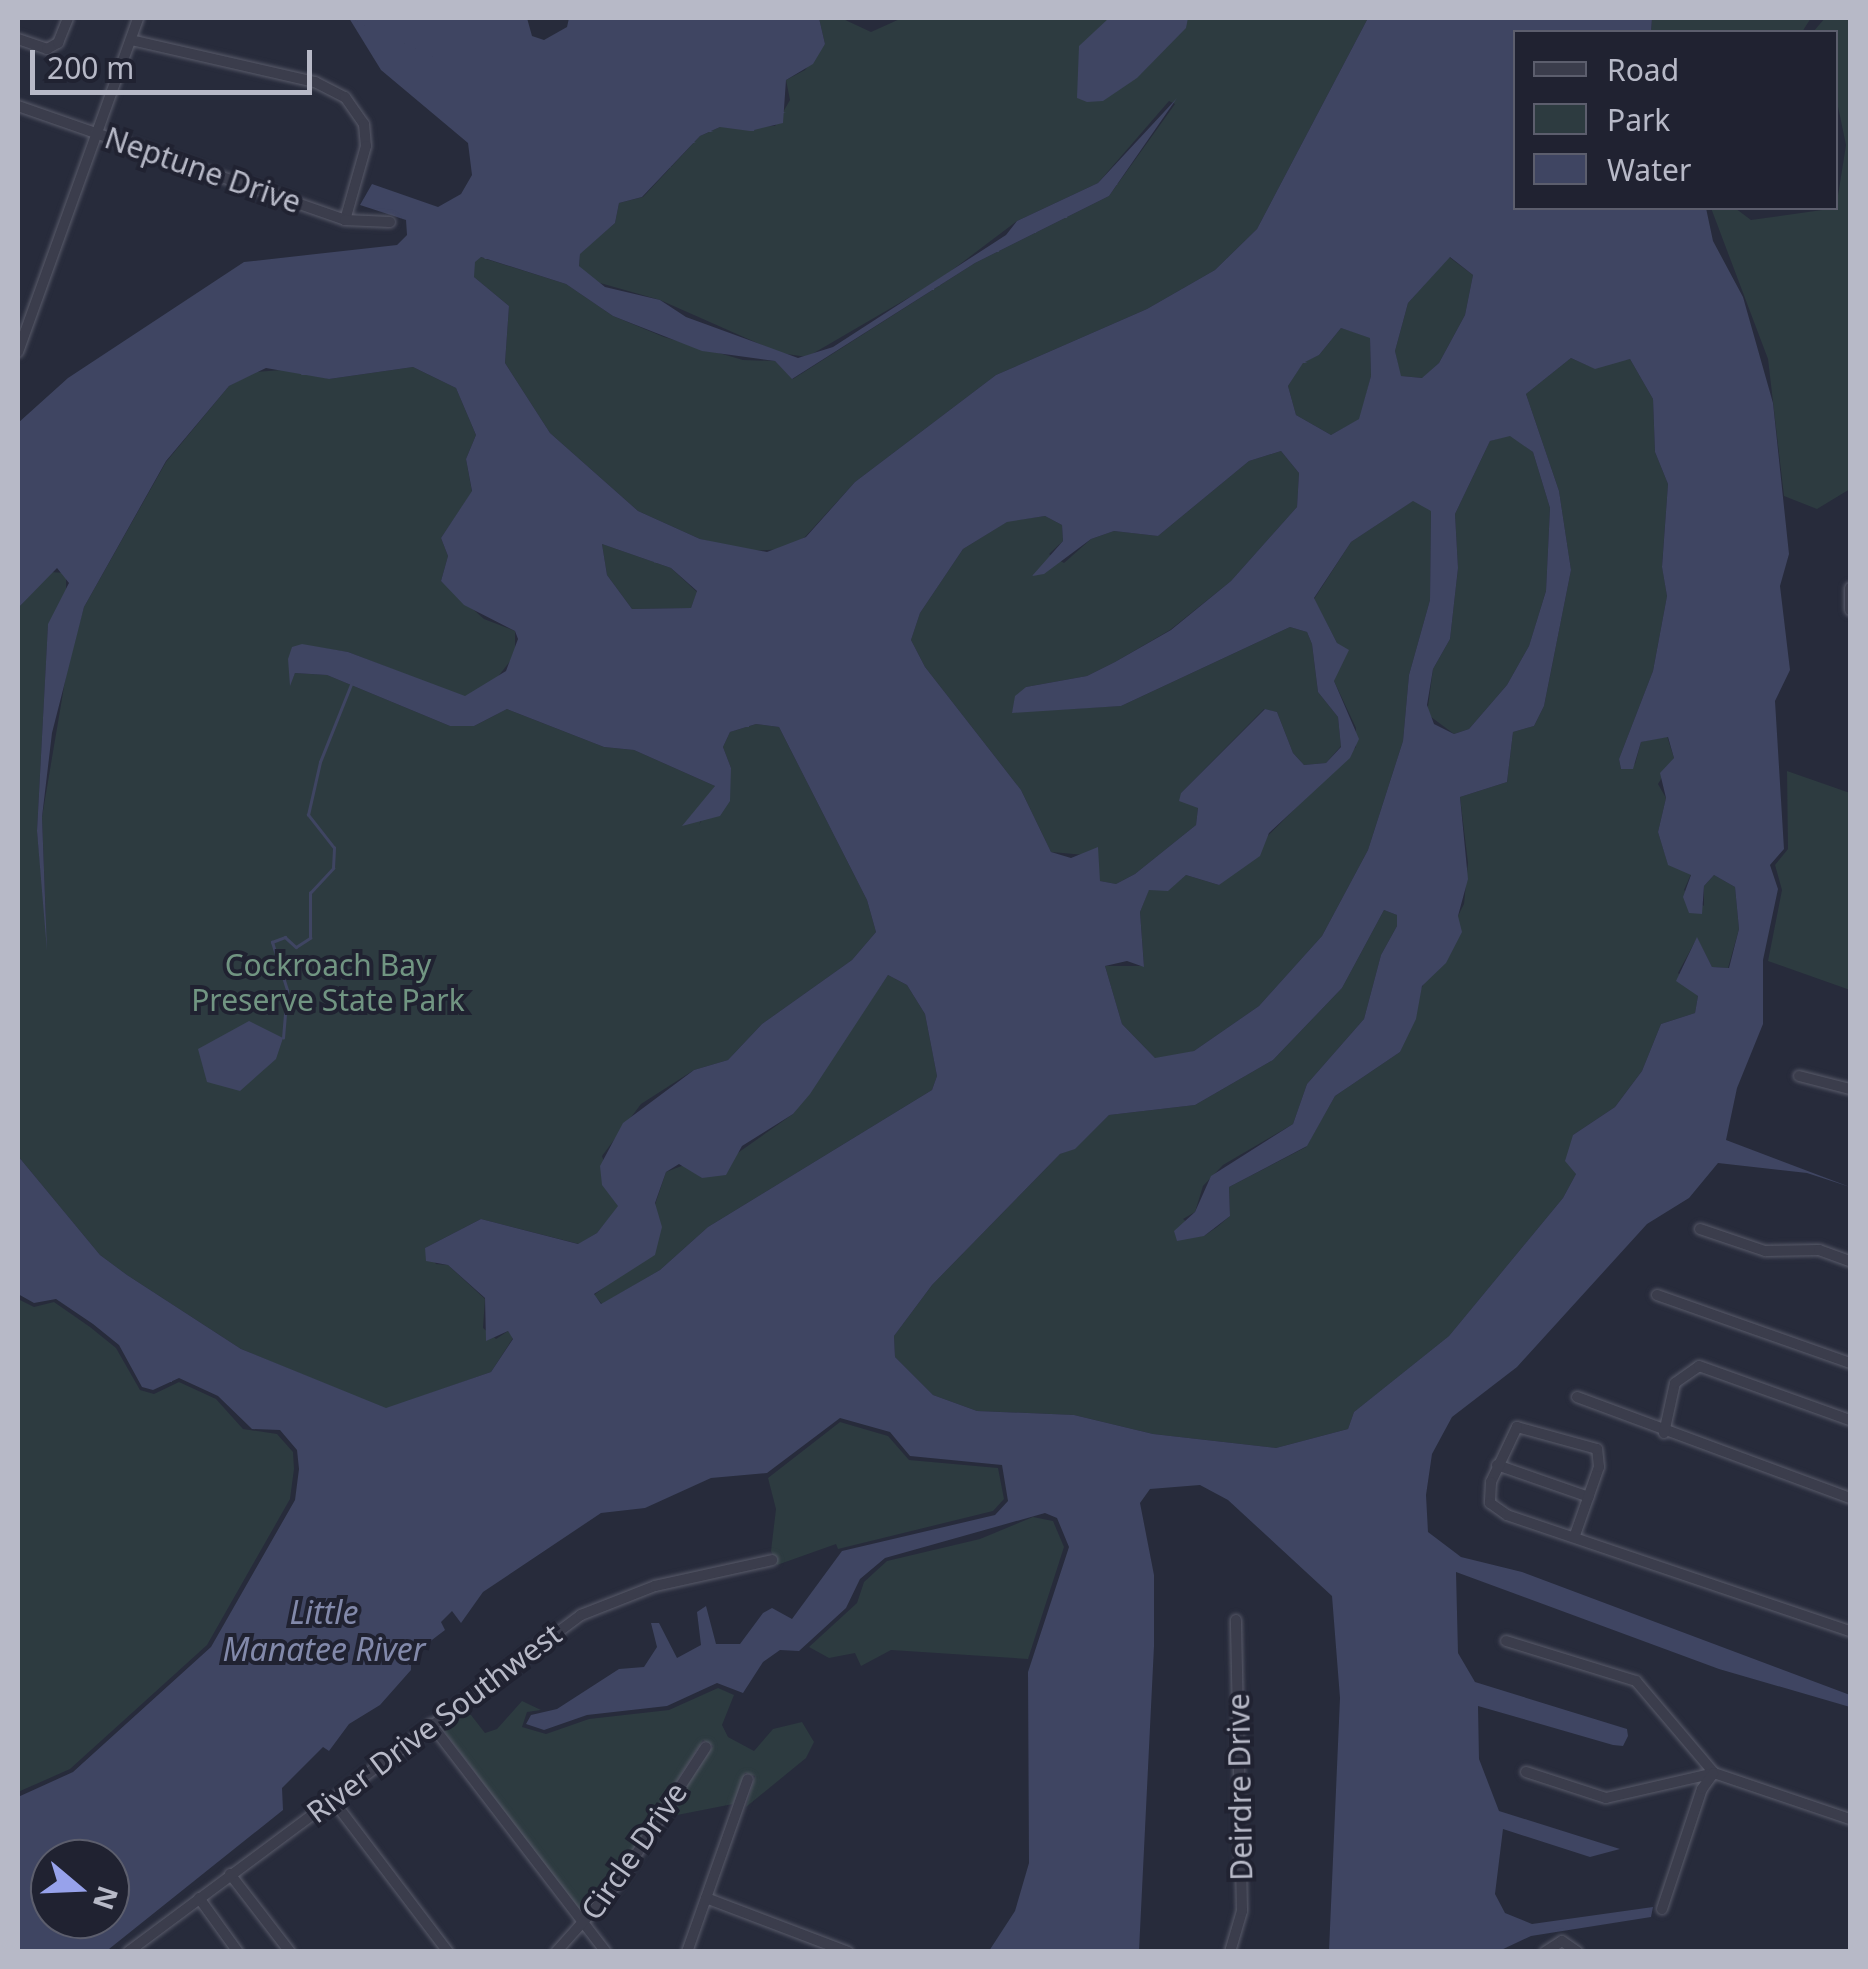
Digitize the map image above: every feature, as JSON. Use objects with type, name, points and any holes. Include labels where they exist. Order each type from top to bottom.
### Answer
[{"type":"street","points":[[18,38],[47,49],[58,43],[68,18]]},
{"type":"street","points":[[18,352],[138,18]]},
{"type":"street","points":[[131,40],[314,82],[345,97],[364,124],[366,146],[345,220]]},
{"type":"street","name":"Neptune Drive","points":[[18,106],[345,220],[390,222]]},
{"type":"street","points":[[1850,588],[1850,610]]},
{"type":"street","points":[[1800,1076],[1850,1089]]},
{"type":"street","points":[[1700,1229],[1766,1251],[1820,1250],[1850,1261]]},
{"type":"street","points":[[1657,1295],[1850,1362]]},
{"type":"street","points":[[1664,1434],[1675,1383],[1699,1366],[1850,1420]]},
{"type":"street","points":[[1577,1397],[1664,1434],[1850,1498]]},
{"type":"street","points":[[1574,1535],[1589,1497],[1597,1450],[1548,1431],[1517,1427],[1497,1466],[1490,1503],[1506,1515],[1850,1631]]},
{"type":"street","points":[[1497,1466],[1589,1497]]},
{"type":"street","name":"River Drive Southwest","points":[[132,1950],[527,1650],[610,1601],[772,1560]]},
{"type":"street","name":"Deirdre Drive","points":[[1230,1952],[1242,1912],[1236,1620]]},
{"type":"street","points":[[1506,1641],[1636,1681],[1714,1773],[1850,1819]]},
{"type":"street","points":[[431,1724],[606,1952]]},
{"type":"street","name":"Circle Drive","points":[[556,1952],[618,1884],[706,1747]]},
{"type":"street","points":[[1526,1772],[1606,1798],[1714,1773]]},
{"type":"street","points":[[1662,1909],[1702,1789],[1714,1773]]},
{"type":"street","points":[[687,1952],[748,1779]]},
{"type":"street","points":[[332,1799],[448,1952]]},
{"type":"street","points":[[230,1874],[290,1952]]},
{"type":"street","points":[[199,1898],[238,1952]]},
{"type":"street","points":[[706,1898],[848,1952]]},
{"type":"street","points":[[1545,1952],[1556,1942],[1568,1942],[1578,1952]]},
{"type":"green space","points":[[819,18],[841,18],[871,32],[902,18],[1368,18],[1257,229],[1215,270],[1147,309],[996,375],[855,482],[805,537],[788,549],[747,551],[700,539],[638,511],[550,433],[505,363],[509,306],[474,277],[474,262],[480,257],[566,284],[613,316],[664,337],[743,360],[775,361],[793,379],[975,263],[1109,196],[1175,104],[1169,101],[1098,183],[1017,221],[939,280],[807,357],[780,353],[660,300],[593,281],[579,266],[580,253],[615,223],[619,203],[643,197],[700,136],[720,127],[775,126],[790,100],[786,80],[805,70],[825,44]]},
{"type":"green space","points":[[1652,18],[1811,18],[1803,30],[1651,30]]},
{"type":"green space","points":[[1825,18],[1850,18],[1850,489],[1817,509],[1784,496],[1768,359],[1712,210],[1738,210],[1751,220],[1838,210],[1846,145],[1838,107],[1838,30],[1815,30]]},
{"type":"green space","points":[[1449,257],[1473,275],[1465,315],[1439,363],[1423,378],[1400,376],[1395,351],[1408,303]]},
{"type":"green space","points":[[1341,328],[1370,337],[1371,376],[1360,419],[1331,435],[1296,415],[1288,386],[1303,362],[1319,355]]},
{"type":"green space","points":[[1571,358],[1589,366],[1630,359],[1653,399],[1655,452],[1668,484],[1662,566],[1667,596],[1653,671],[1619,759],[1621,769],[1635,764],[1641,742],[1667,736],[1674,758],[1658,784],[1666,798],[1658,832],[1668,864],[1691,874],[1684,890],[1704,906],[1704,886],[1714,875],[1735,887],[1739,929],[1728,968],[1712,967],[1697,938],[1678,973],[1698,996],[1695,1013],[1661,1024],[1642,1071],[1615,1107],[1573,1135],[1576,1174],[1563,1198],[1449,1336],[1354,1412],[1348,1429],[1276,1448],[1153,1434],[1074,1415],[977,1411],[933,1395],[895,1357],[894,1336],[932,1285],[1060,1154],[1075,1148],[1109,1115],[1195,1105],[1273,1060],[1342,988],[1384,910],[1397,915],[1397,926],[1381,955],[1364,1019],[1307,1084],[1293,1124],[1223,1165],[1203,1186],[1195,1212],[1183,1219],[1204,1236],[1217,1227],[1230,1216],[1229,1187],[1306,1147],[1335,1096],[1400,1052],[1416,999],[1464,904],[1468,863],[1460,797],[1507,782],[1513,732],[1534,726],[1544,706],[1571,570],[1559,491],[1526,394]]},
{"type":"green space","name":"Cockroach Bay Preserve State Park","points":[[413,367],[456,388],[476,435],[466,459],[472,492],[441,538],[448,556],[441,581],[484,619],[515,631],[515,655],[493,683],[464,697],[348,652],[302,645],[291,682],[295,673],[327,675],[450,726],[474,726],[507,709],[604,747],[634,750],[715,786],[699,825],[731,768],[723,747],[730,732],[756,724],[779,727],[867,900],[876,932],[852,960],[762,1024],[728,1060],[694,1070],[641,1104],[602,1156],[619,1206],[597,1233],[579,1244],[481,1219],[425,1248],[436,1264],[448,1265],[485,1299],[483,1328],[496,1339],[508,1331],[513,1338],[491,1372],[386,1409],[241,1349],[127,1275],[100,1255],[18,1156],[18,608],[50,572],[66,573],[66,593],[48,625],[37,831],[46,923],[42,817],[68,663],[84,607],[166,462],[229,386],[255,372],[295,369],[329,379]]},
{"type":"green space","points":[[1510,435],[1533,452],[1550,508],[1546,591],[1529,646],[1507,685],[1469,729],[1454,734],[1427,714],[1433,669],[1450,639],[1458,568],[1455,514],[1490,441]]},
{"type":"green space","points":[[1281,451],[1299,473],[1297,507],[1231,581],[1170,630],[1115,662],[1087,676],[1026,687],[1012,712],[1121,706],[1290,627],[1307,632],[1318,692],[1338,717],[1341,746],[1326,763],[1304,765],[1293,753],[1277,712],[1264,709],[1181,793],[1198,808],[1196,825],[1135,874],[1116,884],[1100,881],[1085,855],[1051,852],[1021,790],[925,667],[911,640],[920,613],[963,549],[1008,521],[1045,516],[1062,525],[1063,541],[1049,554],[1064,563],[1091,539],[1114,531],[1158,536],[1249,461]]},
{"type":"green space","points":[[1414,500],[1431,510],[1430,600],[1409,675],[1403,741],[1368,850],[1322,936],[1259,1006],[1194,1051],[1165,1061],[1155,1058],[1122,1024],[1105,966],[1144,966],[1140,912],[1149,889],[1168,890],[1186,875],[1219,885],[1356,747],[1356,728],[1334,681],[1337,643],[1314,599],[1351,542]]},
{"type":"green space","points":[[602,544],[671,568],[697,592],[691,608],[632,609],[607,575]]},
{"type":"green space","points":[[1787,771],[1850,793],[1850,990],[1768,961],[1782,890],[1775,865],[1788,849]]},
{"type":"green space","points":[[888,975],[907,985],[925,1014],[937,1076],[932,1090],[708,1227],[660,1270],[602,1304],[594,1295],[635,1264],[666,1172],[684,1165],[702,1178],[793,1114]]},
{"type":"green space","points":[[18,1299],[34,1307],[54,1302],[90,1327],[116,1348],[140,1390],[154,1394],[179,1382],[216,1399],[243,1429],[277,1434],[293,1452],[294,1469],[290,1499],[207,1645],[70,1769],[18,1792]]},
{"type":"green space","points":[[840,1422],[888,1436],[909,1460],[998,1468],[1004,1499],[993,1511],[838,1549],[836,1544],[777,1565],[771,1551],[776,1509],[768,1478]]},
{"type":"green space","points":[[1033,1517],[1053,1521],[1064,1547],[1028,1659],[891,1650],[861,1666],[855,1653],[829,1658],[809,1647],[857,1603],[864,1582],[887,1561],[980,1539]]},
{"type":"green space","points":[[718,1688],[734,1695],[722,1725],[728,1737],[754,1751],[773,1729],[802,1722],[814,1742],[806,1758],[746,1807],[755,1776],[745,1773],[733,1804],[667,1817],[713,1746],[703,1740],[633,1849],[581,1913],[441,1727],[456,1713],[471,1715],[485,1733],[497,1729],[522,1701],[541,1710],[527,1712],[522,1727],[546,1734],[589,1719],[669,1710]]},
{"type":"water","name":"Little Manatee River","points":[[349,18],[527,18],[532,36],[544,40],[567,27],[569,18],[819,18],[825,44],[813,64],[786,80],[783,123],[750,131],[720,127],[700,136],[642,197],[619,203],[615,223],[580,254],[579,266],[605,287],[660,300],[686,317],[798,358],[833,347],[1006,235],[1017,221],[1098,183],[1177,98],[1109,196],[975,263],[792,379],[775,361],[702,351],[613,316],[566,284],[481,257],[475,262],[474,277],[509,306],[505,363],[550,433],[638,511],[700,539],[767,552],[806,537],[855,482],[996,375],[1147,309],[1215,270],[1257,229],[1368,18],[1652,18],[1651,30],[1513,30],[1513,210],[1706,210],[1713,241],[1743,297],[1773,403],[1789,554],[1780,586],[1790,670],[1775,701],[1784,849],[1770,865],[1778,889],[1763,960],[1763,1024],[1737,1088],[1726,1140],[1850,1187],[1807,1173],[1718,1163],[1689,1198],[1647,1224],[1517,1367],[1452,1417],[1432,1454],[1426,1495],[1428,1532],[1461,1557],[1522,1572],[1850,1695],[1850,1707],[1719,1669],[1456,1572],[1458,1653],[1475,1682],[1627,1729],[1623,1746],[1613,1745],[1478,1706],[1479,1759],[1499,1811],[1620,1849],[1590,1857],[1503,1829],[1495,1894],[1505,1913],[1532,1924],[1653,1907],[1651,1917],[1531,1936],[1499,1951],[1329,1951],[1340,1698],[1332,1596],[1228,1500],[1200,1485],[1150,1489],[1140,1503],[1154,1575],[1154,1646],[1139,1951],[989,1951],[1015,1911],[1029,1863],[1028,1672],[1069,1547],[1057,1518],[1045,1513],[885,1558],[860,1579],[846,1608],[799,1651],[780,1650],[763,1662],[743,1693],[717,1683],[667,1706],[587,1715],[544,1730],[526,1724],[531,1715],[557,1709],[619,1669],[644,1667],[657,1647],[651,1623],[659,1623],[677,1658],[701,1645],[697,1612],[706,1606],[716,1644],[740,1644],[763,1613],[772,1608],[792,1619],[842,1551],[995,1515],[1008,1501],[1002,1465],[910,1456],[890,1432],[840,1418],[767,1473],[711,1478],[645,1508],[601,1513],[483,1592],[461,1623],[452,1611],[441,1622],[445,1630],[411,1656],[411,1670],[380,1705],[349,1724],[329,1751],[323,1747],[282,1788],[283,1810],[130,1932],[130,1839],[30,1839],[30,1939],[122,1939],[109,1949],[18,1951],[18,1797],[73,1772],[211,1647],[295,1500],[299,1469],[297,1450],[280,1430],[252,1429],[218,1396],[179,1378],[153,1390],[142,1387],[119,1345],[93,1324],[56,1299],[34,1303],[18,1294],[18,1156],[100,1255],[127,1275],[241,1349],[386,1408],[491,1372],[513,1339],[508,1331],[486,1341],[485,1298],[448,1265],[426,1261],[425,1248],[481,1219],[578,1244],[597,1233],[618,1206],[602,1185],[600,1166],[623,1123],[694,1070],[728,1060],[762,1024],[852,960],[876,932],[867,900],[779,727],[756,724],[730,732],[723,747],[731,768],[730,801],[720,816],[682,826],[715,786],[634,750],[604,747],[507,709],[474,726],[450,726],[327,675],[295,673],[290,686],[288,659],[292,647],[302,644],[348,652],[465,696],[506,671],[518,639],[515,631],[464,605],[441,581],[448,556],[441,538],[472,491],[466,459],[476,435],[456,388],[413,367],[329,379],[266,368],[229,386],[166,461],[84,607],[52,733],[42,817],[47,951],[37,831],[48,624],[69,583],[57,568],[18,608],[18,423],[68,378],[244,262],[397,245],[407,235],[406,220],[360,205],[372,184],[438,207],[461,194],[472,175],[468,143],[381,70]],"holes":[[[1450,257],[1473,275],[1465,315],[1439,363],[1422,378],[1401,376],[1395,351],[1408,303]],[[1341,328],[1370,338],[1371,376],[1359,419],[1331,435],[1296,415],[1288,386],[1303,363],[1319,355]],[[1571,358],[1595,369],[1630,359],[1653,399],[1655,452],[1668,484],[1662,567],[1667,596],[1653,671],[1619,759],[1621,769],[1633,769],[1641,742],[1668,737],[1674,758],[1660,773],[1666,798],[1658,832],[1668,865],[1691,875],[1683,897],[1689,913],[1702,914],[1704,886],[1714,875],[1735,887],[1739,929],[1729,968],[1712,967],[1697,937],[1676,981],[1698,996],[1695,1013],[1661,1024],[1642,1071],[1615,1107],[1573,1135],[1565,1161],[1576,1174],[1563,1198],[1449,1336],[1354,1412],[1348,1429],[1276,1448],[1153,1434],[1074,1415],[977,1411],[933,1395],[895,1357],[894,1336],[932,1285],[1060,1154],[1075,1149],[1109,1115],[1195,1105],[1273,1060],[1342,988],[1384,910],[1397,915],[1397,926],[1381,955],[1364,1019],[1307,1084],[1293,1124],[1211,1176],[1195,1212],[1174,1231],[1177,1241],[1204,1236],[1230,1216],[1229,1187],[1307,1146],[1335,1096],[1400,1052],[1416,1019],[1422,986],[1446,963],[1462,932],[1458,916],[1468,879],[1460,797],[1507,782],[1513,732],[1534,726],[1544,706],[1571,570],[1559,491],[1526,394]],[[1510,436],[1533,452],[1550,508],[1546,591],[1529,646],[1507,685],[1469,729],[1454,734],[1434,724],[1427,705],[1433,669],[1450,639],[1458,568],[1455,514],[1490,441]],[[1281,451],[1299,473],[1297,507],[1231,581],[1171,630],[1115,662],[1087,676],[1026,687],[1015,696],[1012,713],[1121,706],[1290,627],[1307,632],[1318,692],[1338,717],[1341,747],[1326,763],[1304,765],[1293,753],[1277,712],[1265,709],[1181,793],[1179,801],[1198,808],[1196,825],[1135,874],[1116,884],[1100,881],[1098,847],[1071,858],[1051,852],[1021,790],[925,667],[911,640],[920,613],[963,549],[1007,522],[1045,516],[1062,525],[1063,541],[1032,576],[1044,574],[1091,539],[1114,531],[1158,536],[1249,461]],[[1413,501],[1431,511],[1430,600],[1409,675],[1403,741],[1368,850],[1322,936],[1259,1006],[1194,1051],[1155,1058],[1122,1024],[1105,966],[1127,961],[1144,967],[1140,912],[1149,890],[1168,891],[1186,875],[1219,885],[1260,856],[1269,833],[1350,758],[1359,739],[1334,681],[1349,650],[1337,643],[1314,598],[1351,542]],[[602,544],[671,568],[697,591],[691,608],[632,609],[607,575]],[[888,975],[907,985],[925,1014],[937,1076],[932,1090],[708,1227],[660,1270],[601,1304],[594,1294],[655,1255],[662,1227],[655,1203],[666,1172],[679,1164],[702,1178],[726,1175],[742,1146],[793,1114]]]},
{"type":"water","points":[[1109,18],[1188,18],[1186,28],[1137,78],[1103,101],[1087,102],[1077,98],[1079,46]]},
{"type":"water","points":[[249,1021],[283,1038],[276,1059],[240,1091],[207,1082],[198,1049]]},
{"type":"waterway","points":[[283,1038],[287,990],[272,942],[285,937],[296,947],[310,938],[310,893],[333,868],[334,848],[308,815],[320,762],[352,682]]}]
